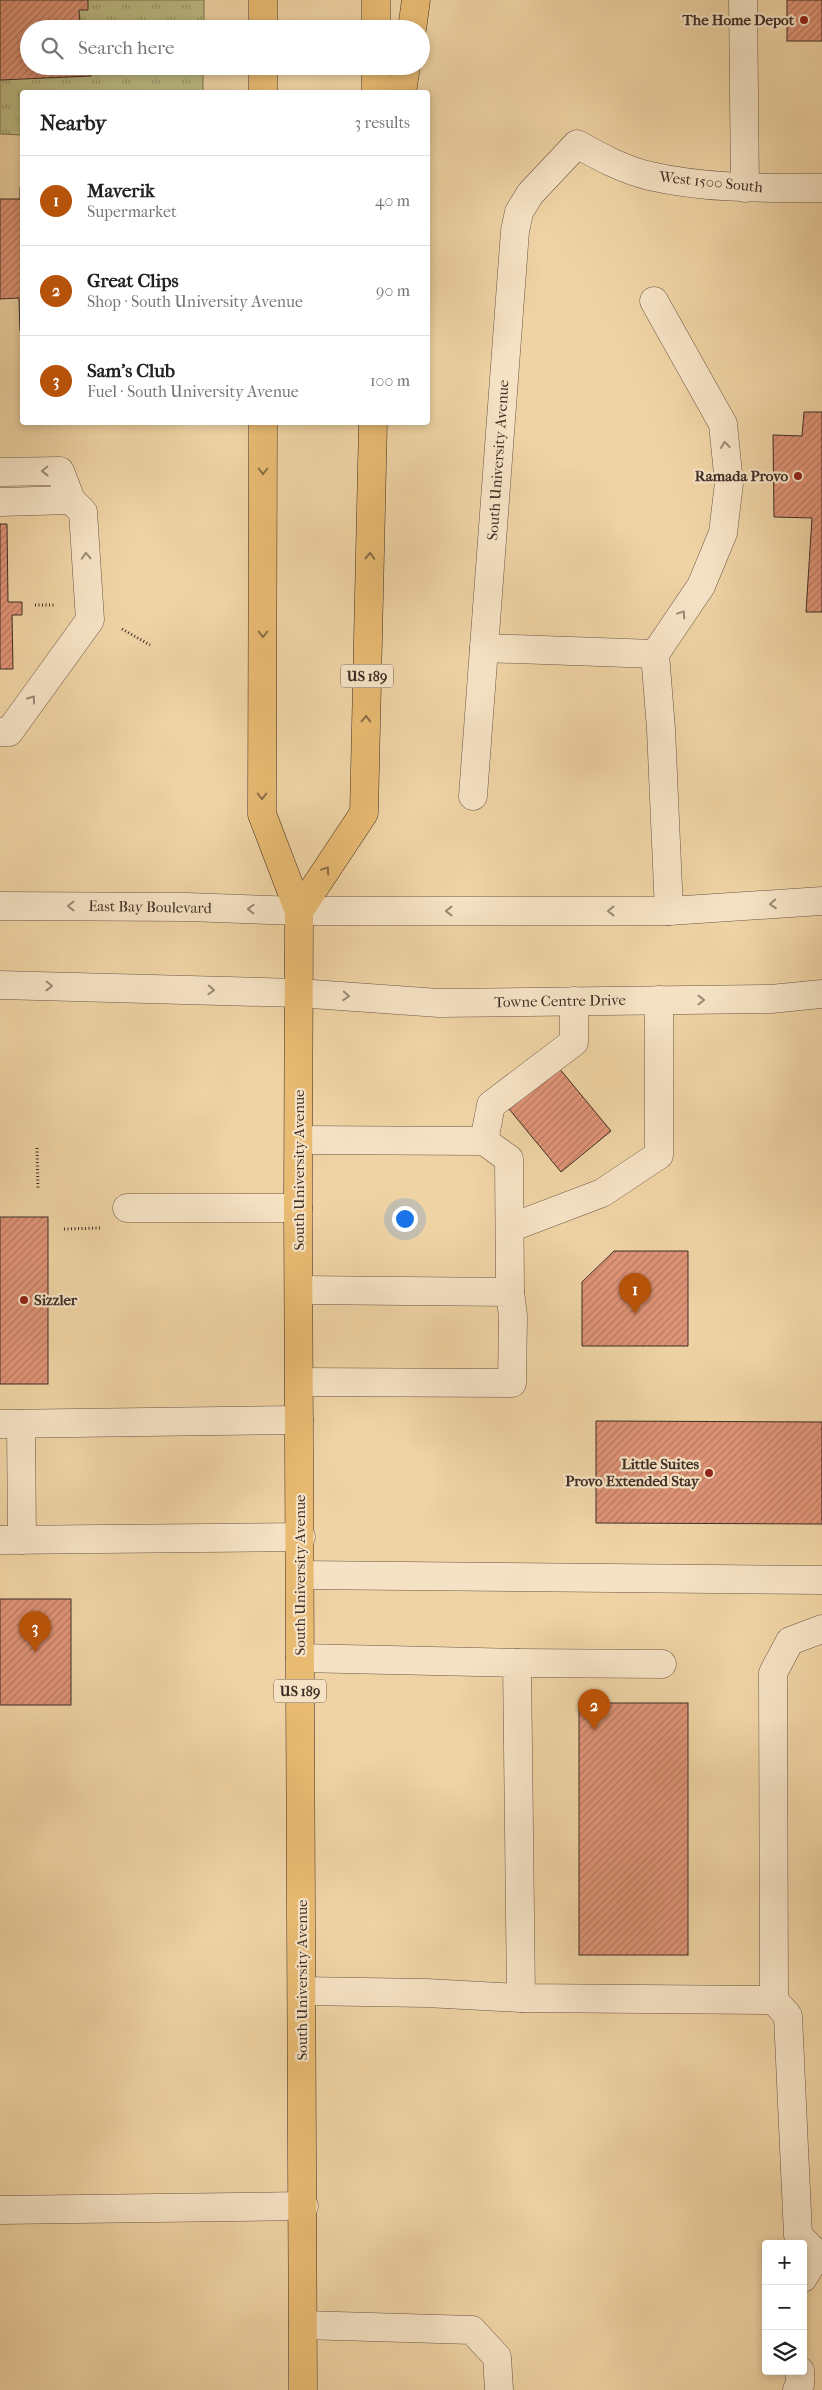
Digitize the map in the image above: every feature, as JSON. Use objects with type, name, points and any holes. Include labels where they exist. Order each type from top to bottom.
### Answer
[{"type":"highway","points":[[263,0],[263,20]]},
{"type":"highway","points":[[376,0],[376,20]]},
{"type":"highway","points":[[413,20],[416,0]]},
{"type":"highway","points":[[263,75],[263,90]]},
{"type":"highway","points":[[376,75],[376,90]]},
{"type":"highway","points":[[402,90],[405,75]]},
{"type":"highway","name":"South University Avenue","points":[[263,425],[262,814],[299,911],[298,1208],[304,2206],[303,2390]]},
{"type":"highway","name":"US 189","points":[[299,911],[364,813],[373,425]]},
{"type":"street","points":[[743,0],[746,188]]},
{"type":"street","name":"West 1500 South","points":[[577,144],[610,162],[649,176],[690,183],[746,188],[822,188]]},
{"type":"street","name":"South University Avenue","points":[[473,796],[515,231],[519,212],[530,194],[577,144]]},
{"type":"street","points":[[654,301],[723,424],[729,482],[723,533],[701,586],[655,654],[661,729],[669,911]]},
{"type":"street","points":[[0,472],[60,471],[71,500],[84,512],[90,620],[9,732],[0,732]]},
{"type":"street","points":[[0,502],[71,500]]},
{"type":"street","points":[[484,648],[655,654]]},
{"type":"street","points":[[299,911],[669,911],[822,900]]},
{"type":"street","name":"East Bay Boulevard","points":[[0,906],[187,907],[299,911]]},
{"type":"street","points":[[0,985],[298,993]]},
{"type":"street","name":"Towne Centre Drive","points":[[298,993],[440,1003],[771,999],[822,994]]},
{"type":"street","points":[[510,1228],[602,1194],[659,1155],[659,1000]]},
{"type":"street","points":[[484,1141],[491,1105],[574,1042],[574,1002]]},
{"type":"street","points":[[299,1140],[484,1141],[509,1159],[512,1383],[299,1382]]},
{"type":"street","points":[[127,1208],[298,1208]]},
{"type":"street","points":[[299,1290],[510,1292]]},
{"type":"street","points":[[299,1420],[10,1424],[11,1540],[301,1537]]},
{"type":"street","points":[[300,1575],[822,1580]]},
{"type":"street","points":[[807,2273],[819,2258],[798,2235],[788,2016],[774,2000],[773,1673],[790,1641],[822,1629]]},
{"type":"street","points":[[300,1658],[662,1664]]},
{"type":"street","points":[[517,1663],[521,1998]]},
{"type":"street","points":[[302,1991],[426,1993],[521,1998],[774,2000]]},
{"type":"street","points":[[0,2210],[304,2206]]},
{"type":"street","points":[[303,2325],[472,2330],[497,2357],[499,2390]]},
{"type":"street","points":[[797,2390],[800,2384],[800,2375]]},
{"type":"path","points":[[122,629],[150,645]]},
{"type":"path","points":[[37,1148],[38,1189]]},
{"type":"path","points":[[64,1229],[105,1228]]},
{"type":"green space","points":[[0,0],[204,0],[204,20],[20,20],[20,75],[203,75],[203,90],[20,90],[20,135],[0,134]]},
{"type":"building","points":[[0,0],[88,0],[88,10],[79,10],[80,20],[20,20],[20,75],[91,76],[0,80]]},
{"type":"building","name":"The Home Depot","points":[[787,0],[822,0],[822,41],[787,41]]},
{"type":"building","points":[[0,199],[20,199],[20,331],[19,298],[0,299]]},
{"type":"building","name":"Ramada Provo","points":[[804,412],[822,412],[822,612],[806,612],[812,518],[774,517],[773,435],[802,436]]},
{"type":"building","points":[[0,524],[7,524],[8,602],[22,602],[22,615],[12,615],[13,669],[0,669]]},
{"type":"building","points":[[554,1062],[611,1131],[561,1172],[504,1103]]},
{"type":"building","name":"Sizzler","points":[[0,1217],[48,1217],[48,1384],[0,1384]]},
{"type":"building","points":[[614,1251],[688,1251],[688,1346],[582,1346],[582,1282]]},
{"type":"building","name":"Little Suites Provo Extended Stay","points":[[596,1421],[822,1422],[822,1524],[596,1523]]},
{"type":"building","points":[[0,1599],[71,1599],[71,1705],[0,1705]]},
{"type":"building","points":[[579,1703],[688,1703],[688,1955],[579,1955]]},
{"type":"place","name":"The Home Depot","points":[[804,20]]},
{"type":"place","name":"Ramada Provo","points":[[798,476]]},
{"type":"place","name":"Sizzler","points":[[24,1300]]},
{"type":"place","name":"Maverik","points":[[635,1314]]},
{"type":"place","name":"Little Suites Provo Extended Stay","points":[[709,1473]]},
{"type":"place","name":"Sam's Club","points":[[35,1652]]},
{"type":"place","name":"Great Clips","points":[[594,1730]]}]
